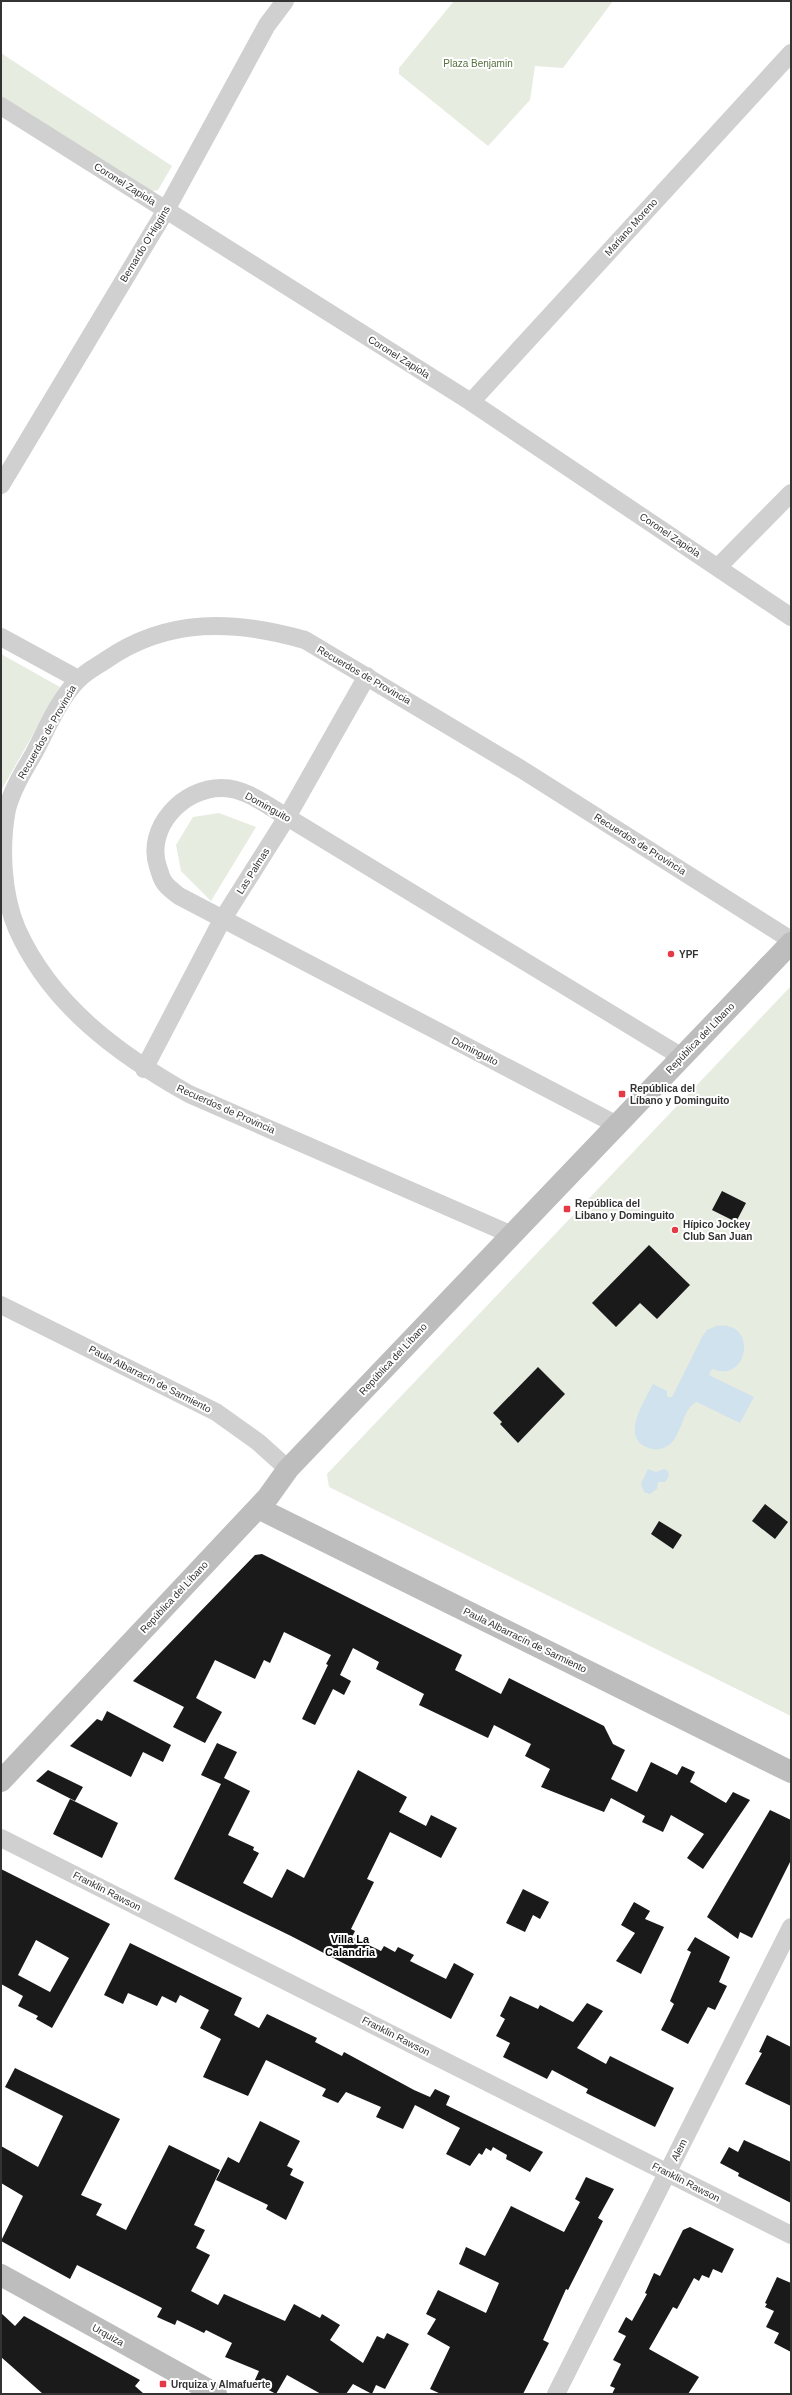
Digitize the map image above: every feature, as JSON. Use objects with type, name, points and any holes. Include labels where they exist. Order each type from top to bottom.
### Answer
[{"type":"main road","name":"República del Líbano","points":[[1,1781],[258,1508],[288,1469],[510,1234],[617,1125],[791,943]]},
{"type":"main road","name":"Paula Albarracín de Sarmiento","points":[[258,1508],[791,1772]]},
{"type":"main road","name":"Urquiza","points":[[1,2276],[209,2392]]},
{"type":"street","name":"Bernardo O'Higgins","points":[[1,485],[166,210],[267,25],[285,1]]},
{"type":"street","name":"Mariano Moreno","points":[[471,402],[791,53]]},
{"type":"street","name":"Coronel Zapiola","points":[[1,106],[471,402],[791,617]]},
{"type":"street","points":[[718,567],[791,493]]},
{"type":"street","name":"Recuerdos de Provincia","points":[[510,1234],[189,1094],[144,1069],[95,1031],[73,1011],[34,962],[17,927],[6,890],[2,851],[4,808],[60,706],[78,679],[122,649],[172,629],[217,625],[270,630],[305,640],[521,769],[791,940]]},
{"type":"street","points":[[1,636],[78,679]]},
{"type":"street","name":"Las Palmas","points":[[144,1069],[222,920],[286,817],[367,676]]},
{"type":"street","name":"Dominguito","points":[[617,1125],[222,920],[179,896],[163,881],[155,856],[158,832],[169,814],[188,797],[207,789],[224,788],[238,790],[286,817],[682,1057]]},
{"type":"street","name":"Paula Albarracín de Sarmiento","points":[[1,1305],[216,1412],[258,1442],[288,1469]]},
{"type":"street","name":"Franklin Rawson","points":[[1,1838],[791,2235]]},
{"type":"street","name":"Alem","points":[[556,2394],[791,1926]]},
{"type":"green space","name":"Plaza Benjamin","points":[[454,1],[613,1],[563,68],[535,66],[530,100],[488,146],[399,74],[399,68]]},
{"type":"green space","points":[[1,53],[172,166],[158,190],[148,192],[1,97]]},
{"type":"green space","points":[[1,654],[60,687],[2,789],[1,788]]},
{"type":"green space","points":[[219,813],[256,827],[211,901],[181,871],[176,845],[193,817]]},
{"type":"green space","name":"Hípico Jockey Club San Juan","points":[[791,986],[791,1716],[329,1487],[327,1474]]},
{"type":"water","points":[[716,1326],[729,1326],[738,1332],[743,1340],[744,1350],[741,1360],[735,1368],[725,1371],[712,1369],[709,1375],[754,1397],[740,1423],[697,1402],[688,1410],[677,1435],[669,1445],[654,1449],[640,1443],[636,1436],[635,1428],[640,1409],[653,1384],[667,1391],[667,1397],[672,1397],[702,1337],[707,1330]]},
{"type":"water","points":[[648,1469],[656,1472],[664,1469],[668,1471],[669,1476],[665,1482],[658,1482],[657,1489],[650,1494],[644,1492],[641,1484]]},
{"type":"building","points":[[722,1191],[746,1203],[736,1222],[712,1210]]},
{"type":"building","points":[[649,1245],[690,1285],[657,1319],[640,1303],[616,1327],[592,1303]]},
{"type":"building","points":[[538,1367],[565,1394],[518,1443],[500,1424],[502,1422],[493,1413]]},
{"type":"building","points":[[765,1504],[788,1522],[775,1539],[752,1521]]},
{"type":"building","points":[[659,1521],[682,1535],[673,1549],[651,1534]]},
{"type":"building","points":[[262,1554],[462,1655],[455,1670],[501,1694],[509,1678],[604,1726],[613,1744],[625,1750],[611,1779],[637,1792],[651,1762],[677,1775],[682,1766],[695,1772],[690,1782],[726,1803],[733,1792],[750,1800],[703,1869],[687,1858],[704,1834],[671,1815],[663,1832],[642,1822],[645,1816],[611,1798],[604,1812],[541,1787],[550,1769],[525,1756],[531,1744],[494,1725],[488,1738],[419,1705],[424,1694],[376,1669],[379,1662],[353,1648],[340,1675],[351,1681],[344,1695],[333,1689],[315,1725],[302,1719],[328,1665],[326,1664],[331,1655],[284,1632],[270,1663],[264,1660],[255,1679],[215,1660],[196,1698],[222,1712],[205,1743],[173,1727],[184,1707],[133,1681],[255,1555]]},
{"type":"building","points":[[107,1711],[171,1745],[163,1762],[143,1752],[131,1777],[70,1746],[97,1719],[102,1721]]},
{"type":"building","points":[[217,1743],[237,1752],[224,1778],[250,1791],[228,1835],[254,1847],[253,1850],[259,1853],[243,1883],[272,1898],[287,1869],[304,1878],[358,1770],[407,1797],[399,1812],[426,1826],[431,1815],[457,1828],[441,1858],[390,1832],[367,1879],[374,1882],[351,1929],[355,1931],[352,1937],[381,1951],[384,1946],[395,1952],[398,1947],[414,1955],[410,1961],[446,1979],[454,1963],[474,1974],[451,2019],[291,1936],[174,1879],[221,1784],[201,1775]]},
{"type":"building","points":[[48,1770],[83,1787],[75,1801],[36,1781]]},
{"type":"building","points":[[70,1799],[118,1823],[102,1858],[53,1834]]},
{"type":"building","points":[[770,1810],[791,1820],[791,1860],[752,1938],[740,1932],[738,1939],[707,1917]]},
{"type":"building","points":[[1,1869],[110,1924],[52,2028],[36,2019],[38,2016],[18,2006],[23,1996],[1,1984]],"holes":[[[36,1940],[69,1958],[50,1992],[18,1975]]]},
{"type":"building","points":[[523,1889],[549,1902],[540,1919],[533,1915],[525,1932],[506,1923]]},
{"type":"building","points":[[634,1902],[650,1911],[645,1919],[664,1927],[641,1974],[616,1961],[635,1933],[621,1925]]},
{"type":"building","points":[[695,1937],[730,1957],[719,1982],[727,1986],[715,2010],[708,2007],[688,2044],[661,2030],[674,2004],[670,2001],[691,1952],[687,1950]]},
{"type":"building","points":[[130,1943],[242,1998],[234,2015],[259,2028],[267,2014],[317,2038],[315,2042],[342,2056],[344,2052],[414,2090],[430,2097],[435,2089],[450,2096],[446,2105],[543,2152],[530,2172],[506,2159],[507,2155],[493,2147],[491,2151],[486,2148],[482,2155],[479,2153],[470,2166],[446,2154],[460,2128],[415,2105],[403,2129],[376,2117],[381,2107],[346,2092],[338,2103],[322,2096],[326,2089],[266,2060],[248,2096],[203,2077],[221,2039],[200,2028],[209,2010],[180,1995],[176,2003],[162,1996],[157,2006],[128,1993],[123,2004],[104,1995]]},
{"type":"building","points":[[510,1996],[538,2009],[540,2005],[573,2022],[587,2003],[603,2011],[577,2048],[606,2064],[610,2056],[674,2088],[655,2127],[586,2093],[588,2089],[552,2070],[547,2079],[503,2057],[510,2043],[496,2036],[505,2019],[500,2016]]},
{"type":"building","points":[[767,2035],[791,2047],[791,2106],[745,2084],[762,2053],[759,2052]]},
{"type":"building","points":[[15,2068],[120,2119],[81,2195],[102,2204],[96,2215],[126,2230],[169,2145],[220,2170],[194,2225],[205,2230],[196,2248],[210,2255],[191,2291],[218,2305],[224,2294],[285,2321],[294,2304],[320,2318],[322,2314],[340,2325],[330,2340],[363,2363],[377,2336],[384,2339],[387,2333],[409,2344],[385,2389],[376,2385],[372,2394],[353,2384],[346,2394],[321,2394],[287,2375],[276,2394],[254,2382],[259,2371],[225,2357],[232,2343],[206,2330],[204,2333],[177,2320],[175,2325],[157,2317],[162,2308],[77,2265],[70,2279],[1,2241],[23,2196],[1,2183],[1,2146],[38,2167],[63,2116],[5,2087]]},
{"type":"building","points":[[260,2121],[300,2141],[287,2166],[293,2169],[290,2175],[304,2182],[286,2220],[266,2209],[268,2205],[216,2180],[228,2157],[239,2163]]},
{"type":"building","points":[[744,2140],[791,2162],[791,2203],[738,2176],[739,2173],[720,2163],[729,2147],[738,2152]]},
{"type":"building","points":[[586,2177],[614,2189],[598,2218],[603,2221],[568,2290],[566,2289],[543,2340],[549,2343],[523,2394],[441,2394],[430,2389],[450,2347],[427,2334],[436,2319],[426,2314],[438,2290],[486,2313],[499,2283],[459,2264],[466,2247],[485,2256],[511,2206],[564,2232],[580,2202],[575,2199]]},
{"type":"building","points":[[690,2227],[734,2249],[722,2273],[713,2269],[709,2278],[702,2275],[699,2281],[694,2278],[677,2309],[673,2307],[649,2349],[699,2377],[688,2394],[612,2394],[615,2388],[610,2386],[621,2364],[613,2360],[626,2336],[618,2332],[626,2317],[632,2321],[647,2294],[645,2293],[654,2273],[660,2276],[683,2230]]},
{"type":"building","points":[[777,2277],[791,2283],[791,2352],[774,2343],[779,2333],[766,2327],[774,2311],[765,2307],[767,2304],[765,2303]]},
{"type":"building","points":[[1,2313],[15,2326],[24,2316],[140,2380],[135,2386],[144,2394],[43,2394],[1,2357]]},
{"type":"place","name":"YPF","points":[[671,954]]},
{"type":"place","name":"República del Líbano y Dominguito","points":[[622,1094]]},
{"type":"place","name":"República del Libano y Dominguito","points":[[567,1209]]},
{"type":"place","name":"Hípico Jockey Club San Juan","points":[[675,1230]]},
{"type":"place","name":"Urquiza y Almafuerte","points":[[163,2384]]},
{"type":"district","name":"Villa La Calandria","points":[[350,1945]]}]
